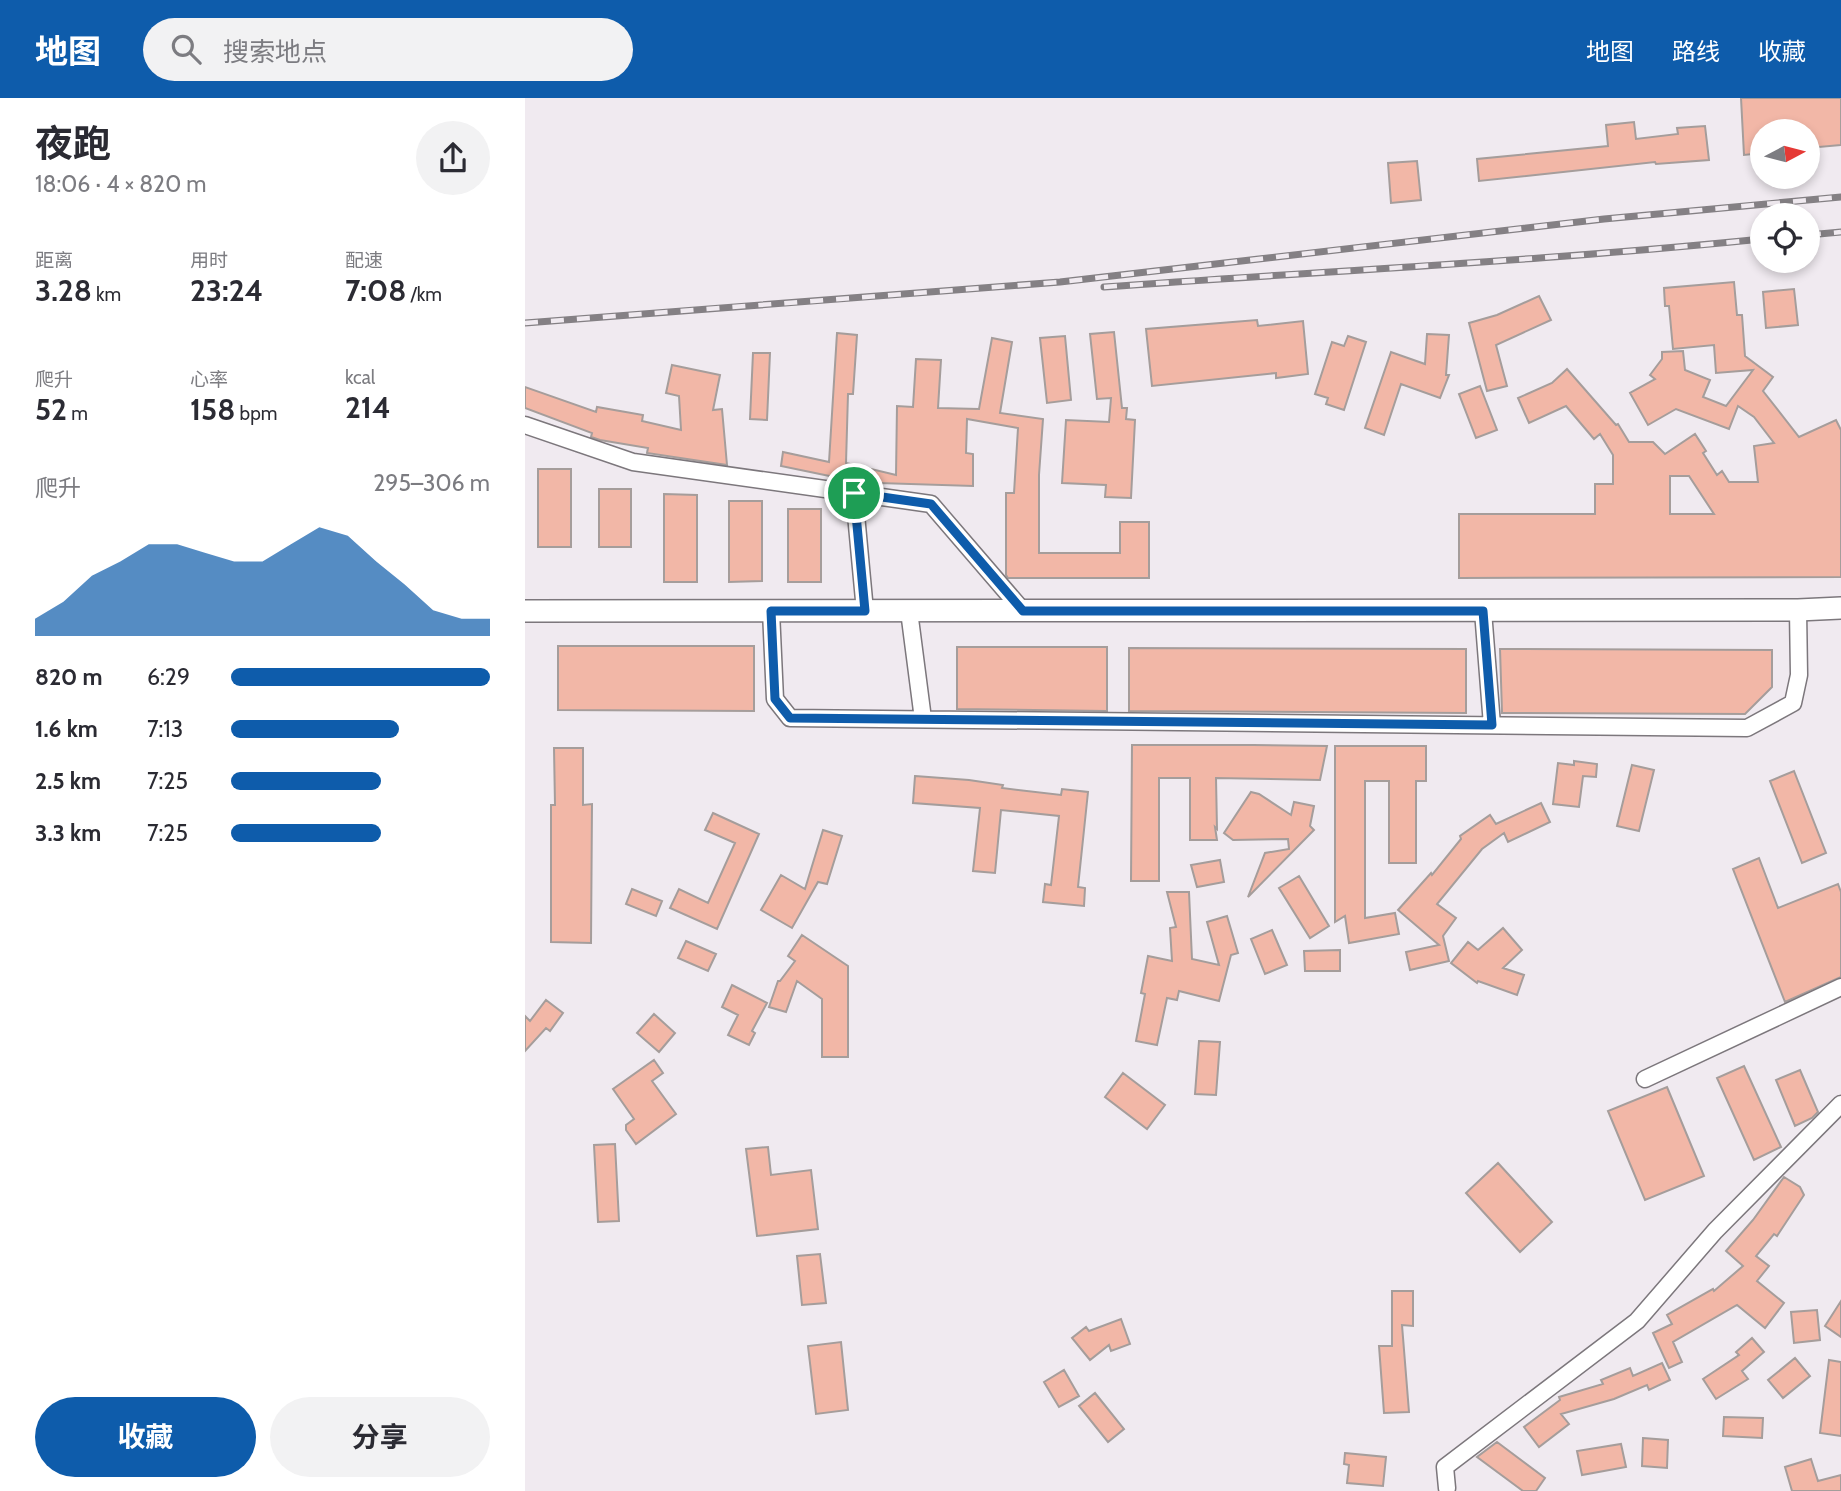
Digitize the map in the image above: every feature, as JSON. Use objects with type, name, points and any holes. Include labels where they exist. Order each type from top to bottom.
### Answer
[{"type":"main road","points":[[525,611],[1483,611],[1841,608]]},
{"type":"street","points":[[525,425],[633,462],[931,504],[1023,611]]},
{"type":"street","points":[[854,493],[865,611]]},
{"type":"street","points":[[771,611],[775,699],[790,718],[1747,728],[1793,703],[1800,675],[1798,610]]},
{"type":"street","points":[[909,611],[923,719]]},
{"type":"street","points":[[1483,611],[1492,725]]},
{"type":"street","points":[[1645,1079],[1841,987]]},
{"type":"street","points":[[1447,1488],[1444,1467],[1637,1321],[1715,1231],[1841,1104]]},
{"type":"building","points":[[1741,98],[1841,98],[1841,145],[1820,147],[1820,119],[1750,119],[1750,154],[1744,155]]},
{"type":"building","points":[[1634,122],[1636,139],[1678,134],[1677,128],[1705,126],[1709,160],[1655,162],[1479,181],[1477,159],[1608,146],[1606,125]]},
{"type":"building","points":[[1417,161],[1421,200],[1391,203],[1388,163]]},
{"type":"building","points":[[1734,282],[1737,315],[1742,315],[1745,356],[1773,377],[1763,391],[1799,437],[1836,420],[1841,430],[1841,577],[1459,578],[1459,514],[1595,514],[1595,484],[1613,484],[1613,455],[1600,434],[1594,439],[1566,406],[1529,423],[1518,398],[1552,383],[1567,369],[1616,425],[1618,424],[1629,442],[1653,442],[1665,454],[1695,434],[1717,475],[1722,471],[1729,482],[1758,482],[1754,446],[1774,443],[1754,417],[1738,406],[1729,429],[1676,409],[1648,425],[1630,393],[1655,379],[1650,375],[1662,359],[1662,352],[1683,351],[1685,370],[1710,380],[1703,397],[1726,406],[1753,370],[1716,373],[1714,345],[1673,349],[1669,306],[1665,306],[1664,288]],"holes":[[[1670,476],[1689,476],[1714,514],[1670,514]]]},
{"type":"building","points":[[1794,289],[1798,325],[1766,328],[1763,292]]},
{"type":"building","points":[[1539,296],[1551,320],[1496,345],[1507,386],[1487,391],[1469,323],[1497,315]]},
{"type":"building","points":[[1257,320],[1258,326],[1303,321],[1308,374],[1276,378],[1276,373],[1152,386],[1146,329]]},
{"type":"building","points":[[1114,332],[1122,408],[1127,408],[1126,419],[1135,420],[1131,498],[1105,497],[1106,485],[1062,483],[1066,420],[1109,422],[1111,398],[1097,399],[1090,334]]},
{"type":"building","points":[[837,333],[857,335],[853,394],[848,394],[846,463],[896,475],[897,406],[913,407],[916,359],[941,360],[938,408],[979,409],[992,338],[1012,342],[1000,413],[1043,419],[1039,475],[1039,553],[1120,553],[1120,522],[1149,522],[1149,578],[1008,578],[1006,493],[1014,493],[1018,428],[967,419],[966,453],[973,454],[973,486],[879,483],[878,486],[781,466],[783,452],[829,462]]},
{"type":"building","points":[[1427,334],[1449,335],[1446,375],[1449,375],[1440,398],[1401,384],[1384,435],[1365,428],[1391,352],[1425,364]]},
{"type":"building","points":[[1065,336],[1071,400],[1047,403],[1040,338]]},
{"type":"building","points":[[1348,336],[1366,342],[1344,410],[1326,404],[1328,398],[1315,394],[1332,342],[1344,346]]},
{"type":"building","points":[[753,353],[770,353],[767,420],[750,419]]},
{"type":"building","points":[[672,365],[720,375],[713,410],[722,409],[727,465],[647,453],[648,448],[600,440],[591,437],[592,433],[525,408],[525,387],[596,412],[597,407],[643,415],[642,421],[681,430],[679,396],[666,393]]},
{"type":"building","points":[[1480,386],[1497,430],[1476,438],[1459,394]]},
{"type":"building","points":[[538,469],[571,469],[571,547],[538,547]]},
{"type":"building","points":[[599,489],[631,489],[631,547],[599,547]]},
{"type":"building","points":[[664,494],[697,495],[697,582],[664,582]]},
{"type":"building","points":[[729,501],[762,501],[762,581],[729,582]]},
{"type":"building","points":[[788,509],[821,509],[821,582],[788,582]]},
{"type":"building","points":[[558,646],[754,646],[754,711],[558,710]]},
{"type":"building","points":[[957,647],[1107,647],[1107,711],[957,709]]},
{"type":"building","points":[[1129,648],[1466,649],[1466,713],[1129,711]]},
{"type":"building","points":[[1500,649],[1772,650],[1772,687],[1745,714],[1502,713]]},
{"type":"building","points":[[1132,745],[1327,746],[1320,780],[1216,778],[1217,840],[1190,840],[1190,778],[1159,778],[1159,881],[1131,881]]},
{"type":"building","points":[[1335,746],[1426,746],[1426,781],[1416,781],[1416,863],[1389,863],[1389,781],[1365,781],[1365,918],[1395,913],[1399,934],[1349,943],[1345,916],[1335,922]]},
{"type":"building","points":[[554,748],[583,748],[583,805],[592,804],[591,943],[551,942],[551,805],[555,805]]},
{"type":"building","points":[[1574,761],[1597,764],[1596,777],[1583,776],[1579,807],[1553,804],[1558,763],[1574,765]]},
{"type":"building","points":[[1632,765],[1654,770],[1639,831],[1617,826]]},
{"type":"building","points":[[1794,771],[1826,853],[1802,863],[1770,781]]},
{"type":"building","points":[[915,776],[969,780],[1003,785],[1002,788],[1061,795],[1062,789],[1088,792],[1078,887],[1085,888],[1084,906],[1043,902],[1045,884],[1051,885],[1059,816],[1001,810],[995,873],[973,871],[980,808],[913,803]]},
{"type":"building","points":[[1251,792],[1259,794],[1291,815],[1294,802],[1314,806],[1310,826],[1314,830],[1248,897],[1265,853],[1289,849],[1288,839],[1233,840],[1224,833]]},
{"type":"building","points":[[1541,803],[1550,822],[1508,842],[1504,833],[1482,849],[1437,904],[1456,918],[1443,936],[1449,961],[1410,970],[1406,952],[1439,945],[1398,910],[1431,873],[1432,875],[1461,839],[1460,836],[1490,815],[1496,824]]},
{"type":"building","points":[[713,813],[759,834],[717,929],[670,908],[679,889],[708,903],[735,843],[705,830]]},
{"type":"building","points":[[823,830],[842,836],[827,884],[818,882],[792,928],[761,910],[781,875],[805,889]]},
{"type":"building","points":[[1759,858],[1778,908],[1838,884],[1841,892],[1841,977],[1785,1002],[1733,869]]},
{"type":"building","points":[[1220,860],[1224,882],[1197,887],[1191,865]]},
{"type":"building","points":[[1299,876],[1329,926],[1310,938],[1279,888]]},
{"type":"building","points":[[632,889],[662,901],[656,916],[626,904]]},
{"type":"building","points":[[1167,892],[1189,892],[1192,959],[1219,965],[1207,922],[1227,916],[1238,953],[1231,955],[1219,1001],[1179,991],[1177,1000],[1167,998],[1157,1045],[1136,1041],[1145,994],[1141,993],[1148,956],[1172,961],[1170,928],[1176,927]]},
{"type":"building","points":[[1503,928],[1522,950],[1503,968],[1524,975],[1517,995],[1478,981],[1477,983],[1451,963],[1468,942],[1478,950]]},
{"type":"building","points":[[1272,930],[1287,965],[1265,974],[1251,939]]},
{"type":"building","points":[[802,935],[848,966],[848,1057],[822,1057],[822,999],[797,981],[786,1012],[769,1007],[778,981],[795,961],[788,956]]},
{"type":"building","points":[[686,941],[716,954],[708,971],[678,958]]},
{"type":"building","points":[[1340,950],[1340,971],[1305,971],[1304,951]]},
{"type":"building","points":[[732,985],[767,1003],[752,1031],[755,1033],[749,1045],[728,1035],[738,1015],[722,1007]]},
{"type":"building","points":[[546,1000],[563,1013],[550,1031],[546,1028],[525,1051],[525,1016],[530,1021]]},
{"type":"building","points":[[654,1014],[675,1033],[659,1052],[637,1033]]},
{"type":"building","points":[[1199,1041],[1220,1042],[1216,1095],[1195,1094]]},
{"type":"building","points":[[654,1060],[663,1073],[652,1081],[676,1114],[636,1144],[626,1130],[626,1125],[634,1119],[613,1089]]},
{"type":"building","points":[[1744,1066],[1781,1147],[1754,1160],[1717,1078]]},
{"type":"building","points":[[1800,1070],[1818,1112],[1795,1126],[1776,1080]]},
{"type":"building","points":[[1123,1073],[1165,1105],[1147,1129],[1105,1097]]},
{"type":"building","points":[[1667,1087],[1704,1176],[1645,1200],[1608,1111]]},
{"type":"building","points":[[615,1144],[619,1221],[598,1222],[594,1145]]},
{"type":"building","points":[[768,1147],[771,1175],[811,1170],[818,1229],[757,1236],[746,1149]]},
{"type":"building","points":[[1498,1163],[1552,1222],[1520,1252],[1466,1193]]},
{"type":"building","points":[[1784,1177],[1800,1187],[1804,1195],[1777,1236],[1774,1234],[1756,1256],[1769,1266],[1757,1281],[1784,1303],[1765,1328],[1737,1305],[1673,1342],[1682,1362],[1669,1368],[1653,1333],[1672,1324],[1667,1315],[1713,1289],[1714,1291],[1743,1266],[1726,1251],[1753,1220]]},
{"type":"building","points":[[820,1254],[826,1303],[802,1305],[797,1256]]},
{"type":"building","points":[[1392,1291],[1413,1291],[1413,1326],[1402,1325],[1409,1412],[1384,1413],[1379,1346],[1392,1346]]},
{"type":"building","points":[[1841,1301],[1841,1337],[1825,1326]]},
{"type":"building","points":[[1817,1310],[1820,1340],[1794,1343],[1791,1312]]},
{"type":"building","points":[[1121,1319],[1130,1344],[1111,1351],[1109,1345],[1090,1360],[1072,1338],[1086,1327],[1089,1331]]},
{"type":"building","points":[[1752,1338],[1764,1352],[1742,1371],[1748,1379],[1716,1399],[1703,1379],[1739,1355],[1736,1352]]},
{"type":"building","points":[[841,1342],[848,1410],[816,1414],[808,1346]]},
{"type":"building","points":[[1795,1358],[1810,1376],[1783,1398],[1768,1380]]},
{"type":"building","points":[[1829,1360],[1841,1362],[1841,1436],[1820,1433]]},
{"type":"building","points":[[1662,1363],[1670,1380],[1649,1390],[1647,1385],[1614,1399],[1561,1414],[1569,1424],[1539,1447],[1524,1427],[1560,1400],[1559,1397],[1603,1384],[1601,1380],[1630,1368],[1633,1376]]},
{"type":"building","points":[[1064,1370],[1079,1396],[1059,1407],[1044,1382]]},
{"type":"building","points":[[1095,1393],[1124,1429],[1108,1442],[1079,1406]]},
{"type":"building","points":[[1724,1417],[1763,1418],[1762,1438],[1723,1436]]},
{"type":"building","points":[[1643,1438],[1668,1440],[1667,1468],[1642,1466]]},
{"type":"building","points":[[1497,1442],[1545,1478],[1536,1491],[1523,1491],[1477,1457]]},
{"type":"building","points":[[1621,1444],[1626,1467],[1582,1475],[1577,1451]]},
{"type":"building","points":[[1345,1453],[1386,1457],[1383,1486],[1347,1483],[1349,1465],[1344,1464]]},
{"type":"building","points":[[1811,1459],[1818,1481],[1841,1475],[1841,1491],[1792,1491],[1785,1467]]},
{"type":"railway","points":[[525,323],[1060,282],[1604,219],[1841,197]]},
{"type":"railway","points":[[1820,234],[1841,232]]},
{"type":"railway","points":[[1104,287],[1516,260],[1750,240]]},
{"type":"route","points":[[854,493],[931,504],[1023,611],[1483,611],[1492,725],[790,718],[775,699],[771,611],[865,611],[854,493]]}]
